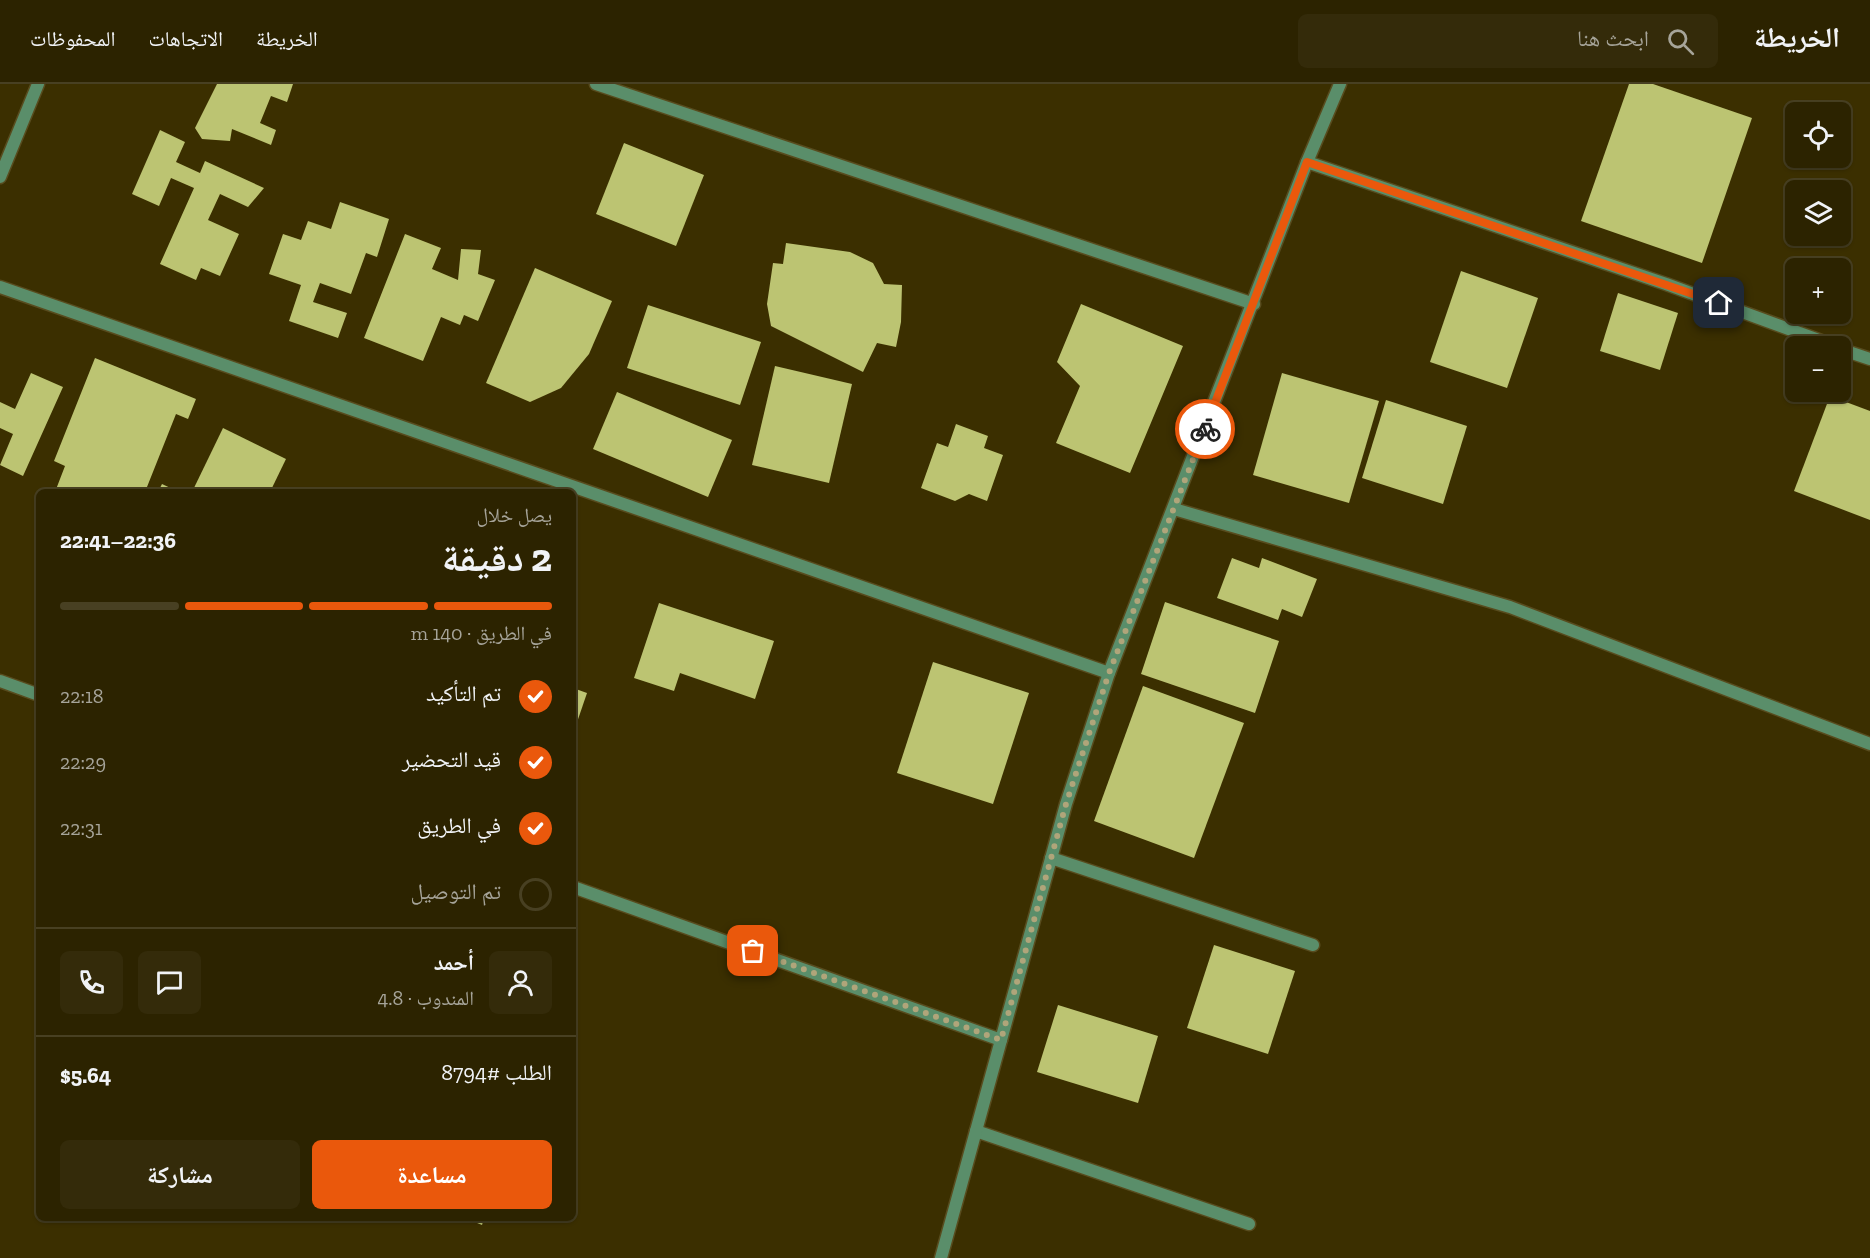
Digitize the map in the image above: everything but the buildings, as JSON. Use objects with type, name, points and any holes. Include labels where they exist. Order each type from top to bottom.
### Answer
[{"type":"street","points":[[0,177],[38,84]]},
{"type":"street","points":[[596,84],[1254,304]]},
{"type":"street","points":[[940,1258],[1051,858],[1109,673],[1254,304],[1307,162],[1340,84]]},
{"type":"street","points":[[1307,162],[1666,284],[1807,336]]},
{"type":"street","points":[[0,287],[1109,673]]},
{"type":"street","points":[[1851,353],[1870,359]]},
{"type":"street","points":[[1174,509],[1510,608],[1870,744]]},
{"type":"street","points":[[0,681],[36,694]]},
{"type":"street","points":[[1051,858],[1313,945]]},
{"type":"street","points":[[576,888],[1001,1040]]},
{"type":"street","points":[[976,1131],[1249,1224]]},
{"type":"way so far","points":[[753,951],[1001,1040],[1066,804],[1109,673],[1205,429]]},
{"type":"route","points":[[1205,429],[1307,162],[1719,303]]}]
